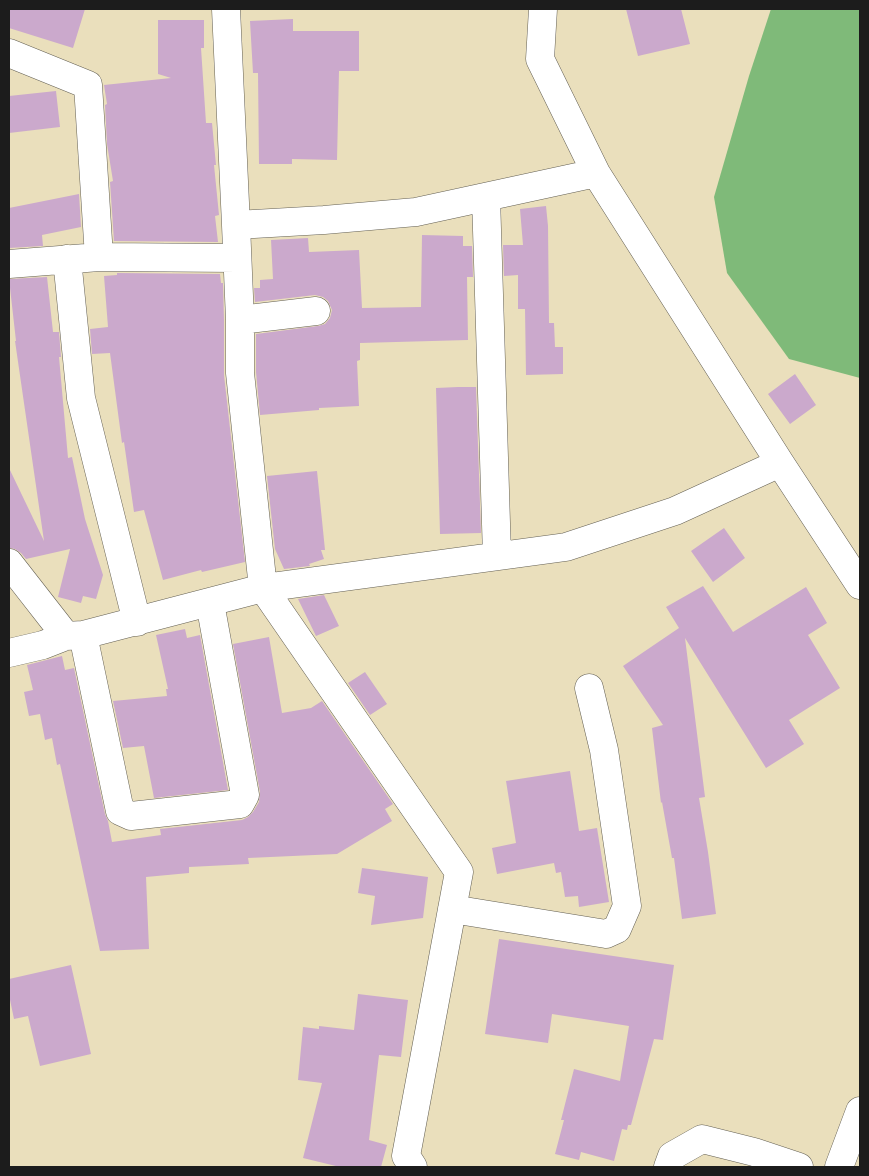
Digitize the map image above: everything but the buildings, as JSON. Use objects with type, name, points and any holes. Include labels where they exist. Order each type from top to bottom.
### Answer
[{"type":"street","points":[[226,9],[238,258],[240,373],[263,588],[460,872],[406,1156],[413,1167]]},
{"type":"street","points":[[543,9],[540,59],[596,173],[780,463],[860,585]]},
{"type":"street","points":[[9,53],[88,85],[99,257]]},
{"type":"street","points":[[236,225],[416,212],[596,173]]},
{"type":"street","points":[[486,197],[497,556]]},
{"type":"street","points":[[9,264],[99,257],[238,258]]},
{"type":"street","points":[[67,259],[81,398],[137,622]]},
{"type":"street","points":[[240,320],[316,311]]},
{"type":"street","points":[[9,653],[137,622],[263,588],[566,547],[675,511],[780,463]]},
{"type":"street","points":[[9,563],[74,636],[120,811],[130,816],[240,804],[245,795],[210,602]]},
{"type":"street","points":[[452,909],[606,934],[617,929],[627,906],[604,750],[589,688]]},
{"type":"street","points":[[839,1167],[860,1111]]},
{"type":"street","points":[[668,1167],[672,1156],[702,1139],[754,1152],[798,1167]]},
{"type":"green space","points":[[771,9],[860,9],[860,378],[789,359],[727,273],[714,197],[749,76]]}]
